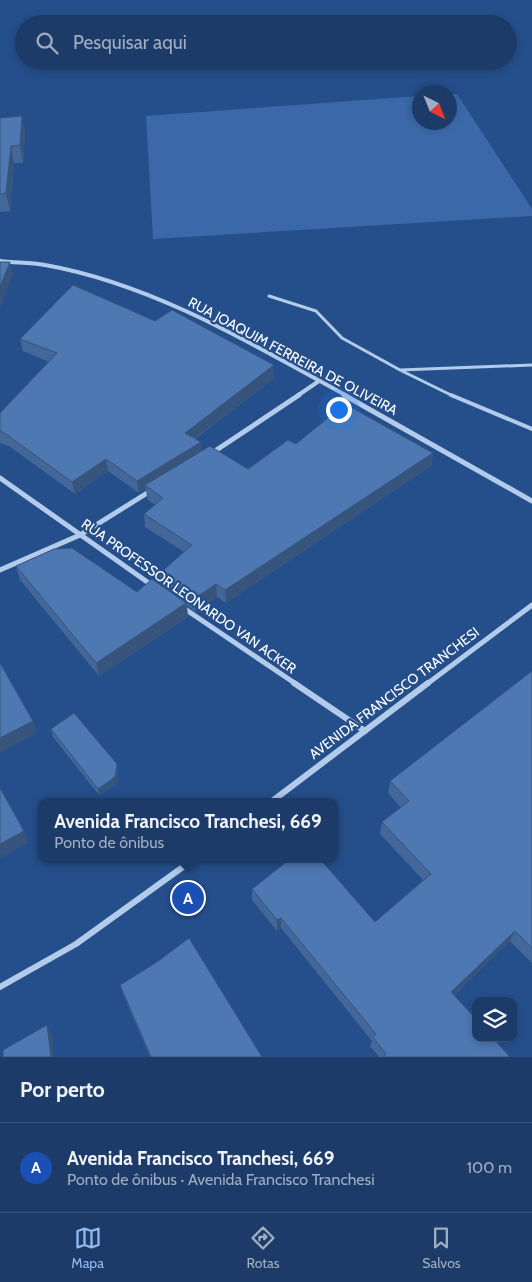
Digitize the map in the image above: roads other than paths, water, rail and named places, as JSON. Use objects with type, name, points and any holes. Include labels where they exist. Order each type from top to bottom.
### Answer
[{"type":"street","name":"RUA JOAQUIM FERREIRA DE OLIVEIRA","points":[[0,261],[44,265],[97,277],[167,303],[226,330],[532,501]]},
{"type":"street","points":[[208,455],[319,381]]},
{"type":"street","name":"RUA PROFESSOR LEONARDO VAN ACKER","points":[[0,478],[159,590]]},
{"type":"street","points":[[0,570],[80,535],[158,486]]},
{"type":"street","name":"RUA PROFESSOR LEONARDO VAN ACKER","points":[[175,602],[365,731]]},
{"type":"street","name":"AVENIDA FRANCISCO TRANCHESI","points":[[276,798],[532,605]]},
{"type":"street","points":[[0,987],[38,969],[131,907],[189,863]]},
{"type":"lane","points":[[269,296],[316,311],[342,338],[400,370],[478,408],[532,429]]},
{"type":"lane","points":[[400,370],[532,365]]},
{"type":"place","name":"Avenida Francisco Tranchesi, 669","points":[[188,898]]}]
